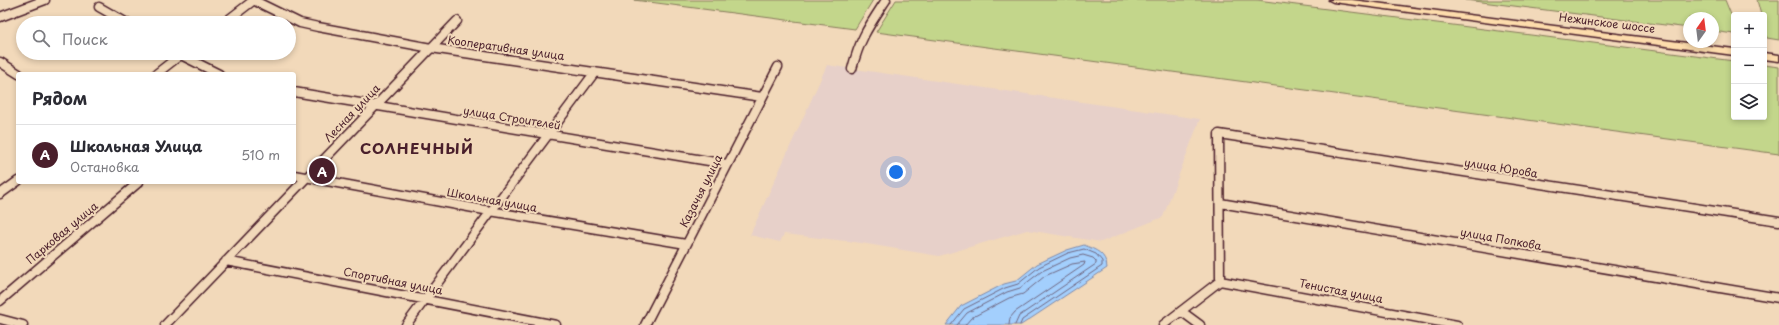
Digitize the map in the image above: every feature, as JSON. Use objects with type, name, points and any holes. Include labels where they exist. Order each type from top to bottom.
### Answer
[{"type":"main road","name":"Нежинское шоссе","points":[[1333,0],[1731,52]]},
{"type":"main road","name":"Нежинское шоссе","points":[[1358,0],[1731,48]]},
{"type":"main road","points":[[1767,52],[1779,54]]},
{"type":"main road","points":[[1767,56],[1779,58]]},
{"type":"street","points":[[0,17],[45,0]]},
{"type":"street","points":[[233,16],[254,0]]},
{"type":"street","name":"Кооперативная улица","points":[[254,0],[286,16]]},
{"type":"street","points":[[852,69],[858,46],[865,31],[886,0]]},
{"type":"street","points":[[100,6],[116,16]]},
{"type":"street","name":"Кооперативная улица","points":[[296,21],[431,48],[762,97]]},
{"type":"street","name":"Лесная улица","points":[[165,325],[457,22]]},
{"type":"street","points":[[158,72],[173,60]]},
{"type":"street","points":[[192,60],[215,72]]},
{"type":"street","points":[[0,62],[16,72]]},
{"type":"street","name":"Казачья улица","points":[[645,325],[778,67]]},
{"type":"street","points":[[406,325],[595,72]]},
{"type":"street","name":"улица Строителей","points":[[296,92],[727,164]]},
{"type":"street","name":"улица Юрова","points":[[1220,203],[1220,134],[1779,221]]},
{"type":"street","name":"Школьная улица","points":[[296,176],[490,211],[686,244]]},
{"type":"street","points":[[0,194],[16,182]]},
{"type":"street","name":"Парковая улица","points":[[0,301],[137,184]]},
{"type":"street","points":[[1162,325],[1220,281],[1220,203]]},
{"type":"street","name":"улица Попкова","points":[[1220,203],[1779,298]]},
{"type":"street","name":"Спортивная улица","points":[[226,261],[556,325]]},
{"type":"street","name":"Тенистая улица","points":[[1220,281],[1458,325]]},
{"type":"street","points":[[1181,311],[1200,325]]},
{"type":"street","points":[[0,319],[23,325]]},
{"type":"shaded area","points":[[827,65],[1200,119],[1163,217],[1101,242],[1027,230],[939,256],[855,242],[784,234],[780,242],[750,235]]},
{"type":"green space","points":[[634,0],[873,0],[855,29]]},
{"type":"green space","points":[[896,0],[1257,0],[1731,61],[1731,120],[1767,120],[1767,65],[1779,67],[1779,154],[876,32]]},
{"type":"green space","points":[[1466,0],[1725,0],[1731,15],[1731,34],[1719,32],[1719,12],[1683,12],[1683,27]]},
{"type":"green space","points":[[1757,0],[1779,0],[1779,40],[1767,38],[1767,12],[1760,12]]},
{"type":"water","points":[[1084,245],[1102,255],[1105,259],[1107,268],[1021,325],[946,325],[961,306],[1004,284],[1016,281],[1037,264],[1067,250]]},
{"type":"place","name":"Школьная Улица","points":[[322,171]]},
{"type":"district","name":"СОЛНЕЧНЫЙ","points":[[417,149]]}]
